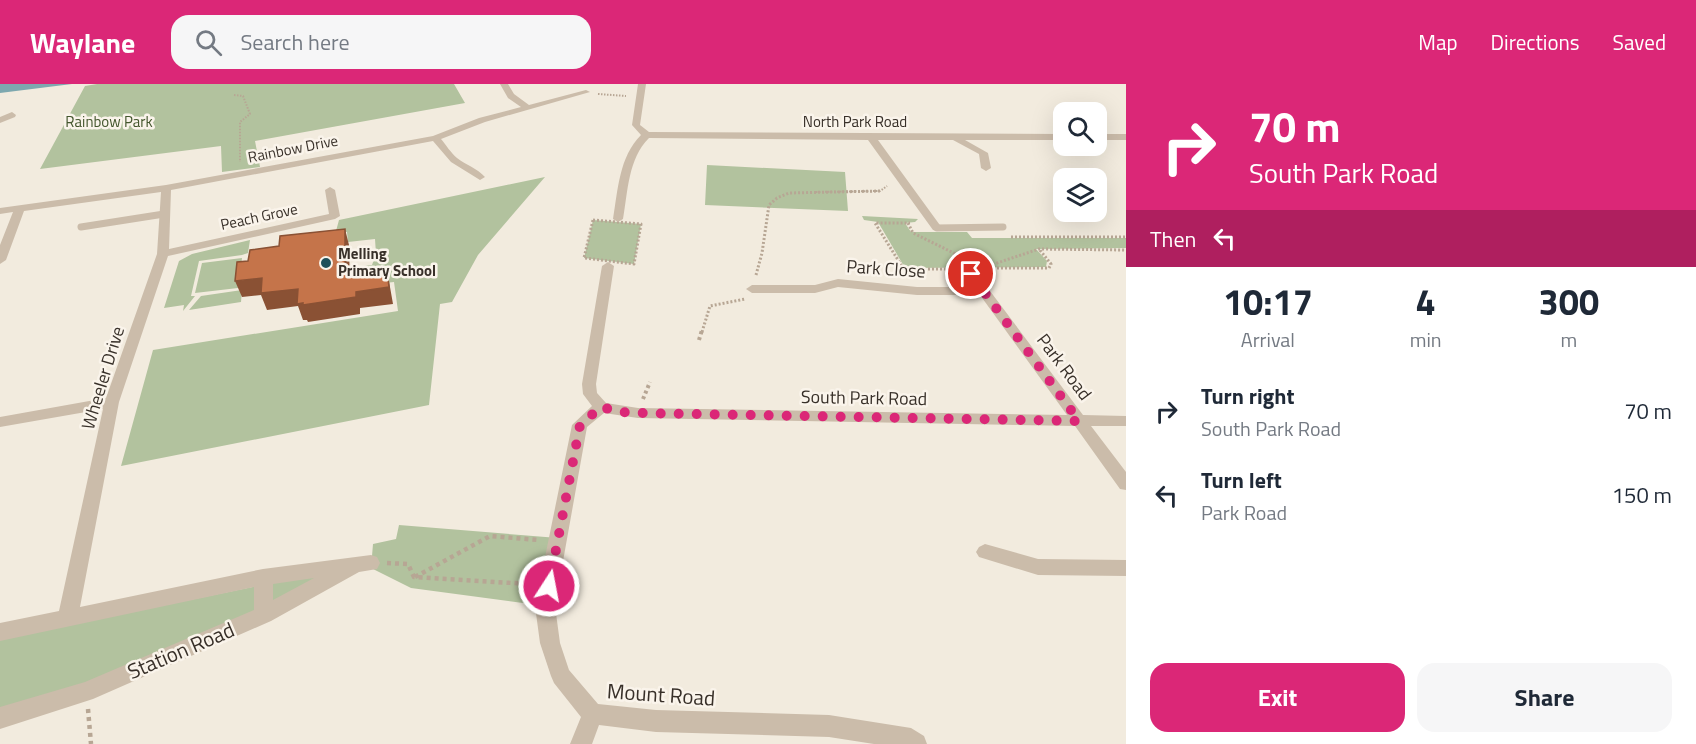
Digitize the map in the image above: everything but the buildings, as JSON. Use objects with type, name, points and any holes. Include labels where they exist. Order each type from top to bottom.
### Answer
[{"type":"street","points":[[504,84],[511,96],[526,107]]},
{"type":"street","points":[[618,219],[631,152],[638,141],[647,135],[636,125],[642,84]]},
{"type":"street","name":"Rainbow Drive","points":[[0,211],[166,188],[435,138],[526,107],[584,92]]},
{"type":"street","points":[[0,120],[12,115]]},
{"type":"street","name":"North Park Road","points":[[647,135],[675,137],[1053,137]]},
{"type":"street","points":[[871,137],[934,233]]},
{"type":"street","points":[[1107,137],[1126,137]]},
{"type":"street","points":[[435,138],[454,160],[470,168],[480,177]]},
{"type":"street","points":[[954,138],[982,153],[986,168]]},
{"type":"street","name":"Wheeler Drive","points":[[68,616],[112,402],[163,254],[166,188]]},
{"type":"street","name":"Peach Grove","points":[[163,254],[335,216],[330,190]]},
{"type":"street","points":[[0,260],[20,208]]},
{"type":"street","points":[[601,407],[590,394],[589,384],[608,266]]},
{"type":"street","name":"Park Road","points":[[969,269],[1126,484]]},
{"type":"street","name":"Park Close","points":[[752,289],[815,289],[838,283],[917,291],[983,291]]},
{"type":"street","points":[[0,422],[112,402]]},
{"type":"street","name":"South Park Road","points":[[601,407],[620,412],[638,413],[1126,421]]},
{"type":"street","name":"Mount Road","points":[[601,407],[580,425],[545,606],[550,642],[561,676],[593,714],[656,721],[829,726],[911,739],[916,744]]},
{"type":"street","points":[[985,552],[1038,567],[1126,568]]},
{"type":"street","points":[[0,632],[263,577],[362,564]]},
{"type":"street","name":"Station Road","points":[[0,718],[86,692],[264,615],[362,564]]},
{"type":"street","points":[[263,577],[264,615]]},
{"type":"street","points":[[581,744],[593,714]]},
{"type":"lane","points":[[81,227],[164,214]]},
{"type":"lane","points":[[934,233],[1003,227]]},
{"type":"path","points":[[584,92],[641,97]]},
{"type":"path","points":[[234,95],[243,96],[250,114],[240,122],[240,175]]},
{"type":"path","points":[[699,340],[710,306],[750,297],[762,253],[769,205],[777,198],[789,193],[880,191],[887,186]]},
{"type":"path","points":[[593,220],[640,224],[634,264],[584,258],[593,220]]},
{"type":"path","points":[[916,223],[876,223],[917,291]]},
{"type":"path","points":[[908,223],[914,233],[969,269]]},
{"type":"path","points":[[920,237],[934,233]]},
{"type":"path","points":[[1000,237],[1126,237]]},
{"type":"path","points":[[1039,249],[1051,264],[1049,268],[981,268],[1039,249],[1126,250]]},
{"type":"path","points":[[904,269],[969,269]]},
{"type":"path","points":[[414,578],[490,536],[558,542]]},
{"type":"path","points":[[362,564],[408,564],[414,578]]},
{"type":"path","points":[[414,578],[549,586]]},
{"type":"path","points":[[86,692],[91,744]]},
{"type":"green space","name":"Rainbow Park","points":[[97,84],[454,84],[465,103],[255,141],[260,167],[222,172],[221,146],[40,169],[85,86]]},
{"type":"green space","points":[[707,165],[845,172],[848,211],[705,205]]},
{"type":"green space","points":[[545,177],[478,255],[452,302],[440,304],[429,405],[121,466],[153,350],[398,311],[394,282],[348,287],[348,268],[372,265],[376,254],[375,239],[348,242],[347,232],[336,231],[339,220]]},
{"type":"green space","points":[[862,216],[918,219],[915,222],[905,223],[911,232],[967,232],[972,238],[1126,238],[1126,248],[1036,249],[1047,261],[1046,267],[905,268],[878,222],[864,220]]},
{"type":"green space","points":[[593,220],[641,224],[634,264],[584,258]]},
{"type":"green space","points":[[250,240],[248,253],[199,261],[191,296],[195,296],[183,311],[184,305],[164,308],[179,261],[192,254]]},
{"type":"green space","points":[[242,258],[238,288],[195,293],[202,263]]},
{"type":"green space","points":[[242,290],[241,302],[189,310],[201,296]]},
{"type":"green space","points":[[399,525],[558,538],[545,606],[411,588],[371,568],[373,544],[396,539]]},
{"type":"green space","points":[[354,566],[177,653],[0,712],[0,639]]},
{"type":"water","points":[[0,84],[72,84],[0,93]]},
{"type":"place","name":"Melling Primary School","points":[[326,263]]},
{"type":"route","points":[[549,586],[580,425],[601,407],[620,412],[638,413],[1079,421],[971,274]]}]
